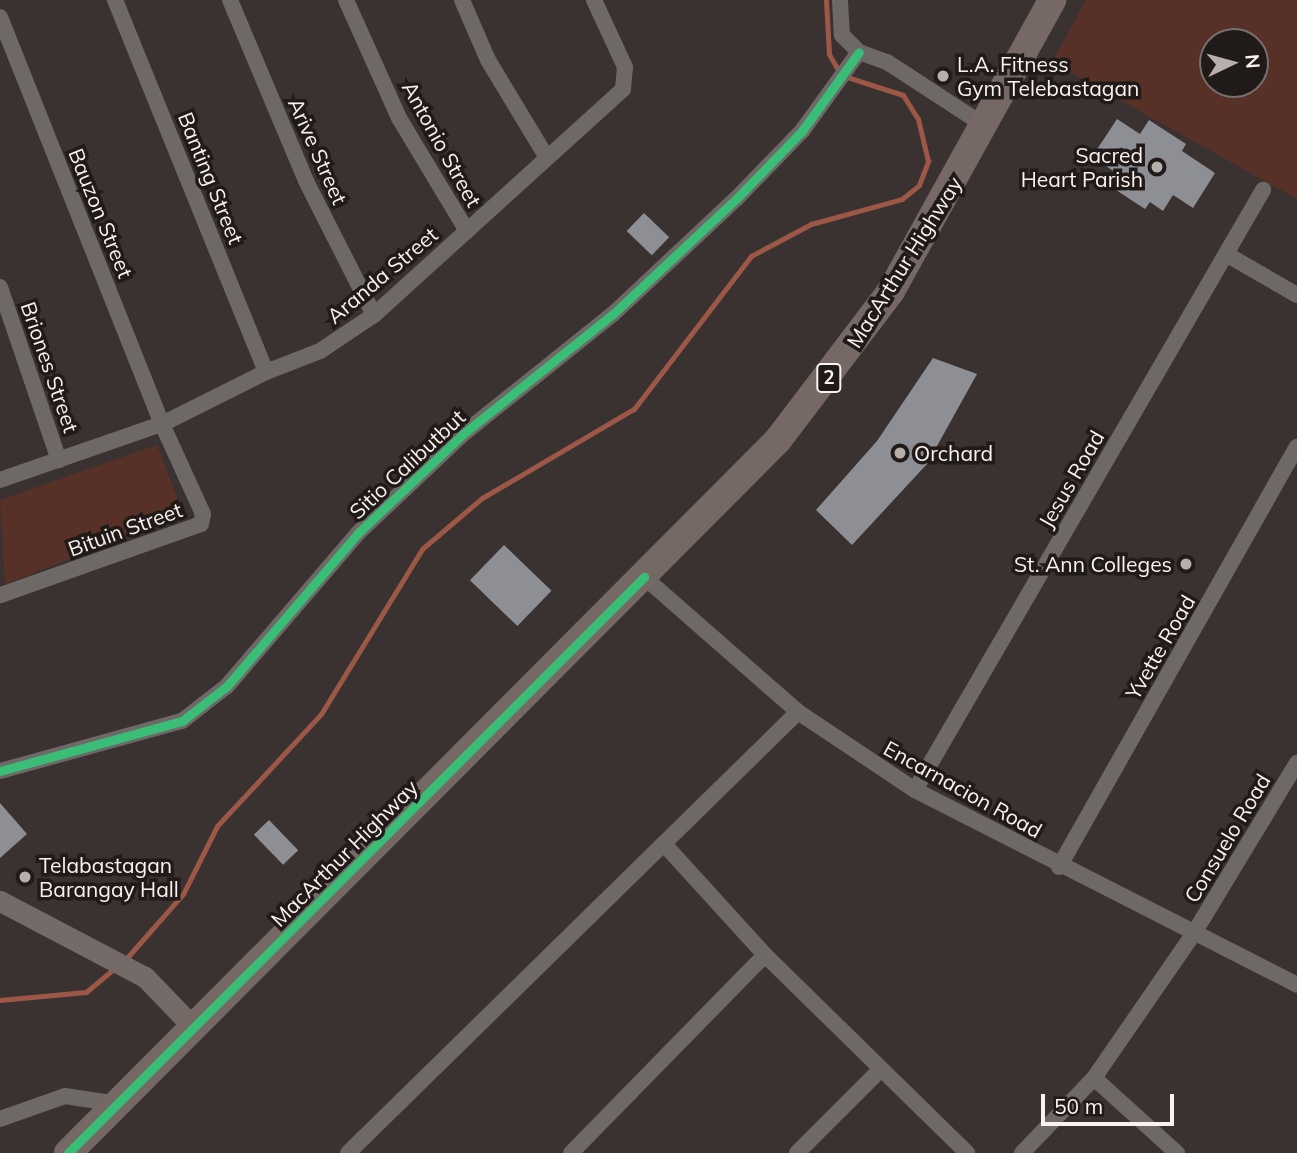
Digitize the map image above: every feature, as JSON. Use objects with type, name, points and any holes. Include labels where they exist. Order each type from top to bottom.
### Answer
[{"type":"highway","name":"MacArthur Highway","points":[[68,1153],[778,440],[856,343],[985,126],[1052,0]]},
{"type":"street","name":"Banting Street","points":[[115,0],[266,372]]},
{"type":"street","name":"Arive Street","points":[[230,0],[306,181],[374,315]]},
{"type":"street","name":"Antonio Street","points":[[346,0],[399,118],[467,231]]},
{"type":"street","points":[[462,0],[488,60],[546,156]]},
{"type":"street","name":"Aranda Street","points":[[0,480],[162,424],[266,372],[320,351],[374,315],[546,156],[623,89],[625,66],[594,0]]},
{"type":"street","points":[[840,0],[842,35],[855,57],[887,62],[985,126]]},
{"type":"street","name":"Bauzon Street","points":[[0,17],[162,424]]},
{"type":"street","name":"Sitio Calibutbut","points":[[0,771],[182,721],[227,686],[358,533],[463,434],[613,314],[717,216],[802,131],[855,57]]},
{"type":"street","name":"Jesus Road","points":[[915,790],[1263,190]]},
{"type":"street","points":[[1226,254],[1297,295]]},
{"type":"street","name":"Briones Street","points":[[0,287],[59,460]]},
{"type":"street","name":"Bituin Street","points":[[0,595],[201,524],[202,503],[162,424]]},
{"type":"street","name":"Yvette Road","points":[[1059,867],[1297,447]]},
{"type":"street","name":"Encarnacion Road","points":[[644,577],[798,712],[915,790],[1059,867],[1297,985]]},
{"type":"street","points":[[348,1153],[798,712]]},
{"type":"street","name":"Consuelo Road","points":[[1023,1153],[1094,1078],[1194,933],[1297,763]]},
{"type":"street","points":[[664,844],[765,955],[967,1153]]},
{"type":"street","points":[[0,901],[104,952],[145,977],[194,1028]]},
{"type":"street","points":[[571,1153],[765,955]]},
{"type":"street","points":[[797,1153],[880,1070]]},
{"type":"street","points":[[1094,1078],[1177,1153]]},
{"type":"street","points":[[0,1119],[65,1096],[117,1104]]},
{"type":"shaded area","points":[[1086,0],[1297,0],[1297,199],[1052,62]]},
{"type":"shaded area","points":[[157,445],[184,515],[5,584],[0,500]]},
{"type":"building","name":"Sacred Heart Parish","points":[[1117,119],[1140,134],[1149,120],[1186,144],[1182,151],[1215,173],[1193,208],[1173,195],[1163,211],[1150,202],[1145,209],[1113,188],[1121,176],[1092,157]]},
{"type":"building","points":[[644,213],[669,237],[652,255],[627,231]]},
{"type":"building","name":"Orchard","points":[[933,358],[977,374],[927,464],[852,545],[816,510],[877,441]]},
{"type":"building","points":[[504,545],[551,591],[517,626],[470,580]]},
{"type":"building","points":[[0,803],[27,834],[0,858]]},
{"type":"building","points":[[269,820],[298,850],[283,865],[254,835]]},
{"type":"waterway","points":[[125,960],[183,894],[217,826],[321,714],[422,549],[482,498],[634,409],[751,256],[811,224],[902,199],[919,185],[928,161],[918,119],[903,95],[841,75],[829,54],[826,0]]},
{"type":"waterway","points":[[0,1000],[86,992],[115,968]]},
{"type":"cycle path","points":[[0,771],[182,721],[227,686],[358,533],[463,434],[613,314],[736,199],[802,131],[859,52]]},
{"type":"cycle path","points":[[68,1153],[644,577]]},
{"type":"place","name":"L.A. Fitness Gym Telebastagan","points":[[943,76]]},
{"type":"place","name":"Sacred Heart Parish","points":[[1157,167]]},
{"type":"place","name":"Orchard","points":[[900,453]]},
{"type":"place","name":"St. Ann Colleges","points":[[1186,564]]},
{"type":"place","name":"Telabastagan Barangay Hall","points":[[25,877]]}]
